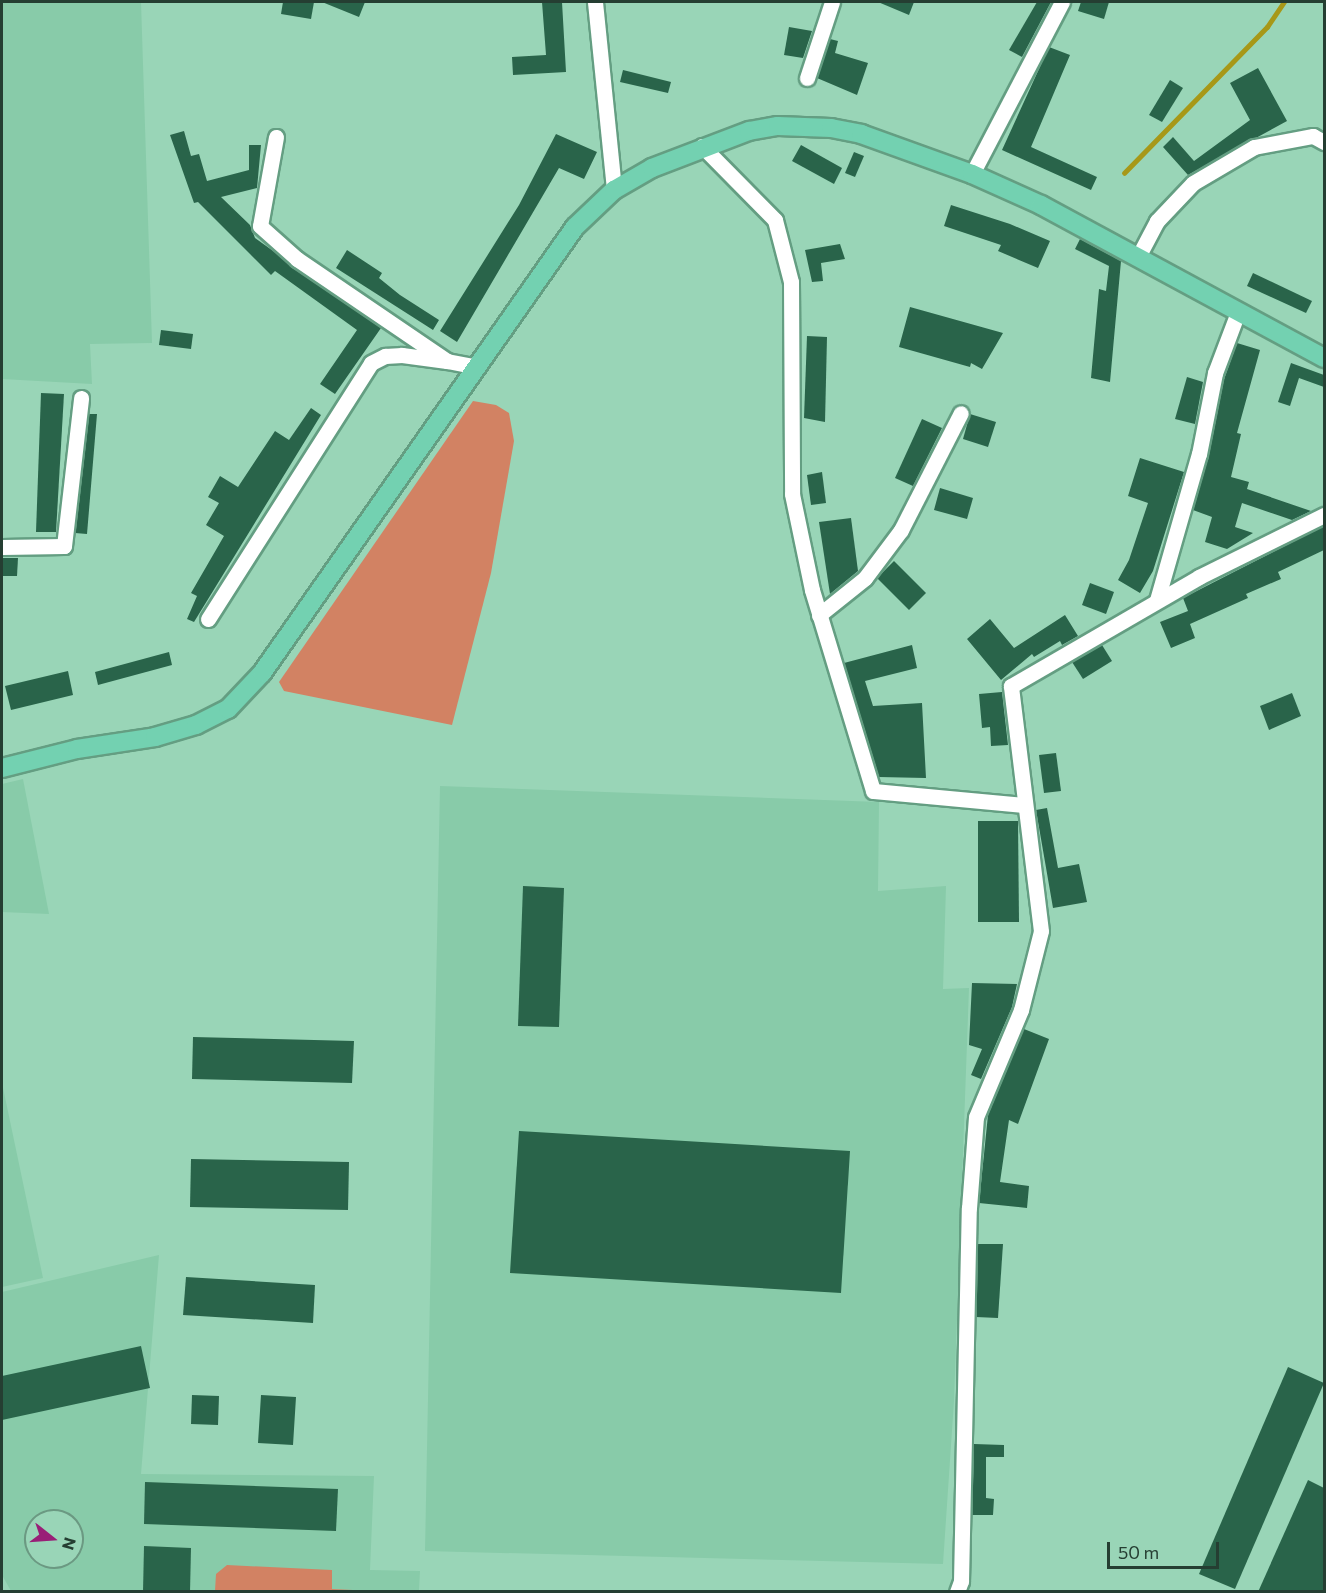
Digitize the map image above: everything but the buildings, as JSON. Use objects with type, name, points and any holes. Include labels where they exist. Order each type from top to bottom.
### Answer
[{"type":"main road","points":[[2,768],[77,749],[155,737],[196,725],[228,709],[262,673],[575,227],[614,190],[702,146],[777,126],[831,128],[861,134],[972,174],[1138,257],[1324,358]]},
{"type":"street","points":[[595,2],[614,190]]},
{"type":"street","points":[[807,78],[832,2]]},
{"type":"street","points":[[972,174],[1062,2]]},
{"type":"street","points":[[1138,257],[1157,221],[1193,183],[1254,147],[1313,136],[1324,142]]},
{"type":"street","points":[[276,137],[260,226],[297,259],[447,361]]},
{"type":"street","points":[[702,146],[775,220],[791,282],[792,494],[819,615],[873,791],[1024,805]]},
{"type":"street","points":[[1157,600],[1199,454],[1215,373],[1238,312]]},
{"type":"street","points":[[208,619],[371,363],[385,356],[402,355],[477,367]]},
{"type":"street","points":[[2,547],[64,546],[81,398]]},
{"type":"street","points":[[819,615],[865,578],[901,530],[961,414]]},
{"type":"street","points":[[957,1592],[961,1581],[969,1208],[976,1117],[1021,1010],[1041,931],[1032,840],[1024,805],[1011,686],[1157,600],[1324,515]]},
{"type":"shaded area","points":[[2,2],[141,2],[152,343],[90,344],[92,384],[2,379]]},
{"type":"shaded area","points":[[473,401],[496,405],[509,413],[514,441],[491,573],[452,725],[284,691],[279,682]]},
{"type":"shaded area","points":[[23,779],[49,914],[2,912],[2,784]]},
{"type":"shaded area","points":[[440,786],[879,802],[878,891],[946,886],[943,989],[969,988],[954,1401],[943,1564],[425,1551]]},
{"type":"shaded area","points":[[2,1083],[43,1278],[2,1287]]},
{"type":"shaded area","points":[[159,1255],[141,1474],[374,1476],[370,1570],[420,1571],[419,1591],[11,1591],[2,1575],[2,1292]]},
{"type":"shaded area","points":[[227,1565],[332,1570],[332,1589],[374,1591],[215,1591],[216,1574]]},
{"type":"waterway","points":[[1124,173],[1267,27],[1284,2]]}]
